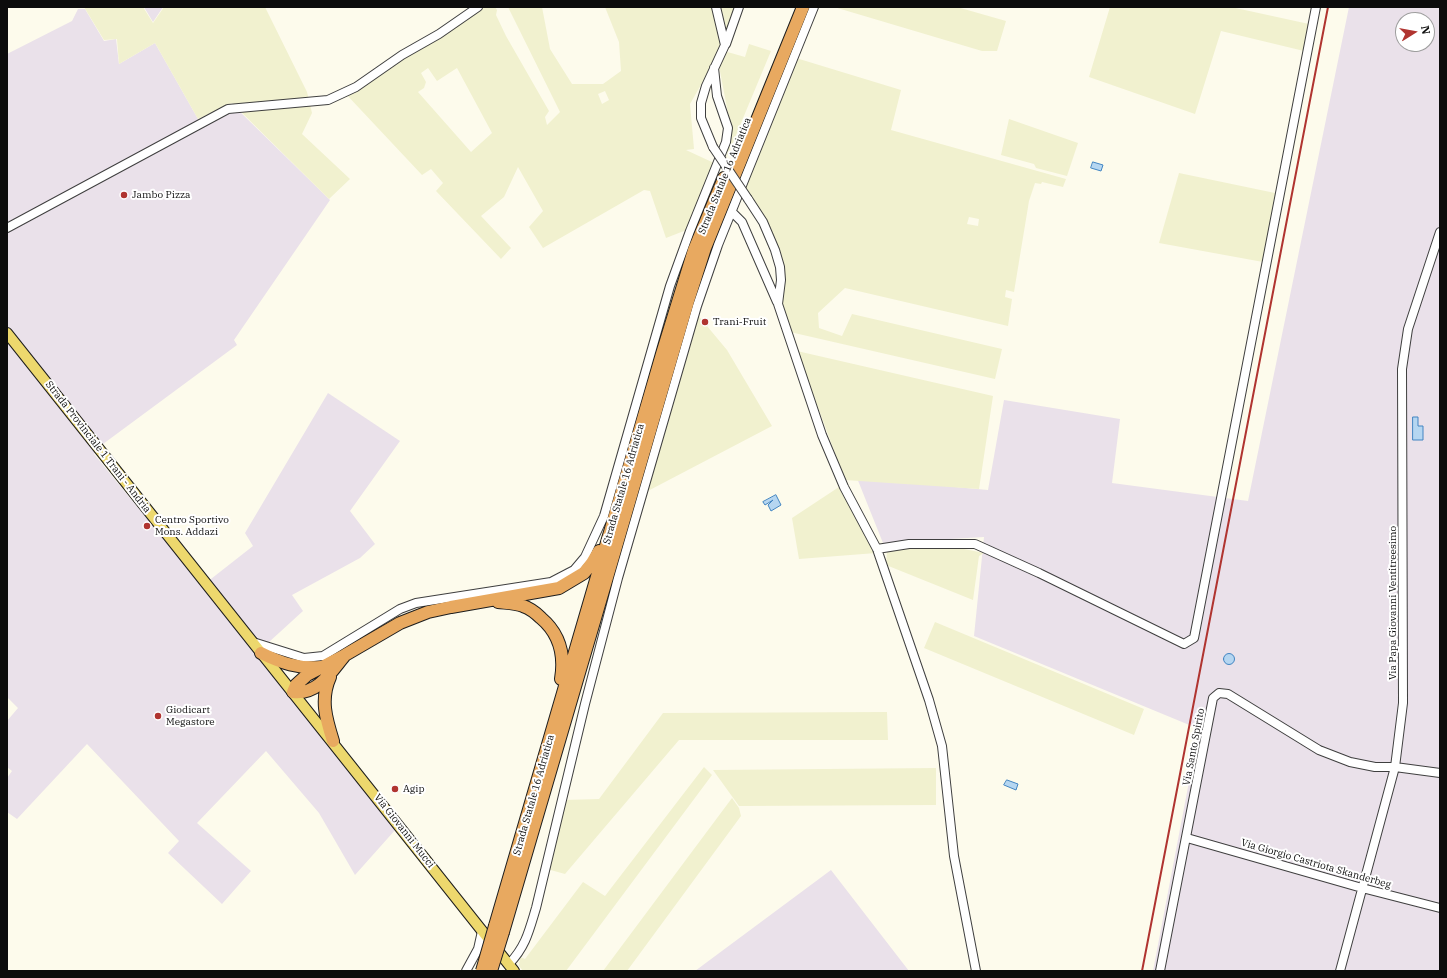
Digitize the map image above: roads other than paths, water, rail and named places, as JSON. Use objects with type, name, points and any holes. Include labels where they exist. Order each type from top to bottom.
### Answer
[{"type":"highway","name":"Strada Statale 16 Adriatica","points":[[491,971],[499,929],[539,777],[694,250],[796,7]]},
{"type":"highway","name":"Strada Statale 16 Adriatica","points":[[482,971],[499,929],[688,301],[708,241],[803,7]]},
{"type":"highway","points":[[293,692],[311,691],[318,686],[329,668],[346,655],[400,623],[428,612],[559,588],[584,573],[592,563],[618,505]]},
{"type":"highway","points":[[489,600],[524,606],[535,613],[547,623],[557,636],[562,650],[563,666],[561,681],[544,740],[539,777]]},
{"type":"highway","points":[[261,653],[279,662],[297,666],[329,668]]},
{"type":"highway","points":[[329,668],[324,694],[325,714],[332,741]]},
{"type":"main road","name":"Strada Provinciale 1 Trani - Andria","points":[[7,333],[293,692]]},
{"type":"main road","name":"Via Giovanni Mucci","points":[[293,692],[512,968]]},
{"type":"street","points":[[7,228],[228,109],[328,100],[349,91],[402,55],[440,34],[478,7]]},
{"type":"street","points":[[716,7],[725,45]]},
{"type":"street","points":[[739,7],[725,45],[706,86],[701,102],[701,118],[713,147],[763,222],[775,250],[780,267],[781,280],[778,304]]},
{"type":"street","points":[[512,968],[526,940],[536,908],[585,704],[618,578],[697,306],[718,246],[814,7]]},
{"type":"street","points":[[877,549],[909,544],[975,544],[1039,573],[1184,644],[1194,638],[1316,7]]},
{"type":"street","points":[[253,642],[304,658],[319,658],[333,652],[352,638],[400,608],[416,603],[551,582],[574,570],[584,557],[604,516],[670,286],[726,142],[728,128],[717,96],[714,68]]},
{"type":"street","points":[[732,212],[742,222],[778,304],[822,435],[844,487],[877,549],[913,650],[942,746],[954,856],[976,971]]},
{"type":"street","name":"Via Papa Giovanni Ventitreesimo","points":[[1340,971],[1395,767],[1403,702],[1403,356],[1408,329],[1440,232]]},
{"type":"street","name":"Via Santo Spirito","points":[[1160,971],[1214,698],[1219,693],[1228,694],[1319,750],[1350,762],[1375,767],[1395,767],[1440,773]]},
{"type":"street","name":"Via Giorgio Castriota Skanderbeg","points":[[1187,838],[1362,888],[1440,908]]},
{"type":"street","points":[[466,971],[478,949],[482,931]]},
{"type":"water","points":[[1093,162],[1103,165],[1101,171],[1091,168]]},
{"type":"water","points":[[1413,417],[1418,417],[1418,426],[1423,426],[1423,440],[1413,440]]},
{"type":"water","points":[[776,495],[781,505],[771,511],[768,505],[773,500],[765,505],[763,502]]},
{"type":"water","points":[[1229,653],[1233,655],[1235,659],[1233,663],[1229,665],[1225,663],[1223,659],[1225,655]]},
{"type":"water","points":[[1007,780],[1018,784],[1016,790],[1004,785]]},
{"type":"railway","points":[[1142,971],[1328,7]]},
{"type":"place","name":"Jambo Pizza","points":[[124,195]]},
{"type":"place","name":"Trani-Fruit","points":[[705,322]]},
{"type":"place","name":"Centro Sportivo Mons. Addazi","points":[[147,526]]},
{"type":"place","name":"Giodicart Megastore","points":[[158,716]]},
{"type":"place","name":"Agip","points":[[395,789]]}]
